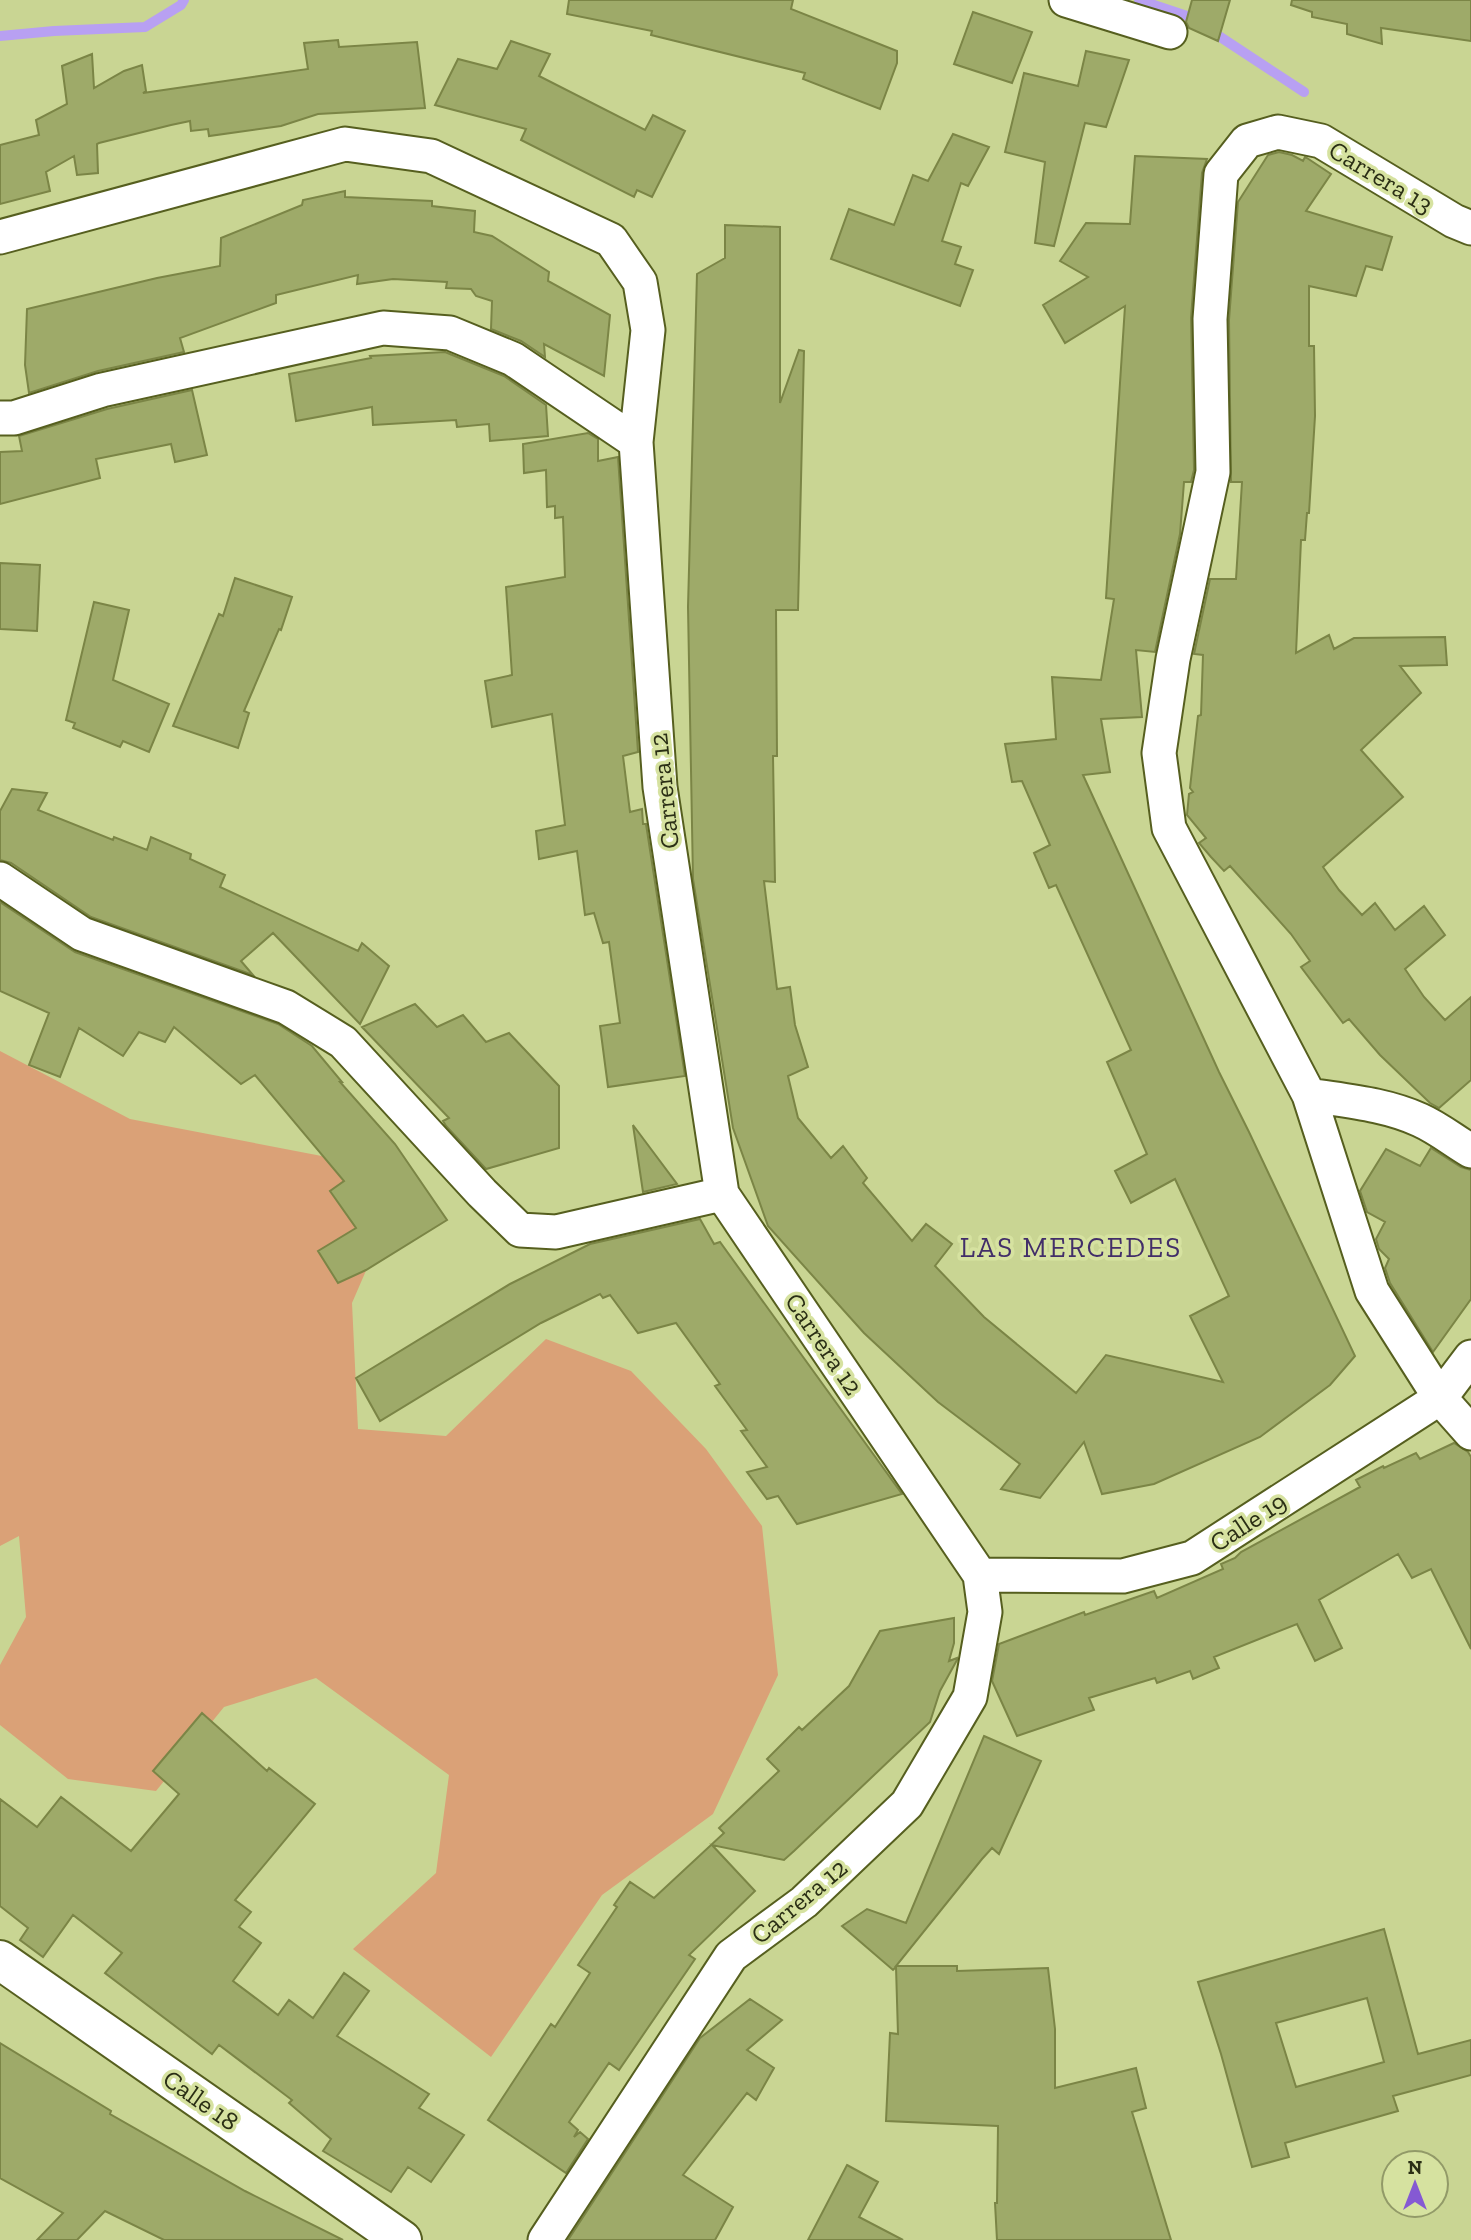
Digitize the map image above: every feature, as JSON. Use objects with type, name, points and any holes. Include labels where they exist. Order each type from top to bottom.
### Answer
[{"type":"main road","name":"Calle 18","points":[[0,1960],[402,2240]]},
{"type":"street","points":[[1066,0],[1170,32]]},
{"type":"street","name":"Carrera 13","points":[[1309,1095],[1169,828],[1159,753],[1173,659],[1213,471],[1210,320],[1221,174],[1247,141],[1278,132],[1321,141],[1454,221],[1471,228]]},
{"type":"street","name":"Carrera 12","points":[[0,237],[345,144],[430,156],[479,178],[611,240],[640,282],[648,330],[636,442],[660,787],[722,1194],[980,1575],[985,1612],[970,1697],[907,1804],[804,1902],[732,1956],[545,2240]]},
{"type":"street","points":[[0,418],[14,418],[102,390],[383,328],[450,333],[513,359],[636,442]]},
{"type":"street","points":[[0,879],[82,934],[286,1007],[343,1042],[482,1193],[520,1230],[555,1232],[722,1194]]},
{"type":"street","points":[[1471,1151],[1421,1120],[1396,1112],[1309,1095],[1372,1291],[1440,1398],[1471,1433]]},
{"type":"street","name":"Calle 19","points":[[980,1575],[1124,1576],[1192,1558],[1440,1398],[1471,1357]]},
{"type":"shaded area","points":[[0,1051],[130,1119],[384,1168],[384,1229],[352,1303],[358,1429],[446,1436],[546,1339],[631,1371],[706,1449],[762,1526],[778,1675],[713,1814],[602,1895],[491,2057],[353,1949],[436,1873],[449,1775],[316,1678],[224,1707],[156,1791],[68,1779],[0,1725],[0,1665],[26,1617],[19,1536],[0,1546]]},
{"type":"building","points":[[569,0],[793,0],[791,9],[897,51],[897,63],[880,109],[803,79],[805,73],[651,35],[652,31],[567,14]]},
{"type":"building","points":[[1192,0],[1230,0],[1218,41],[1189,28],[1186,22]]},
{"type":"building","points":[[1292,0],[1471,0],[1471,41],[1381,28],[1382,44],[1347,34],[1347,24],[1312,17],[1312,12],[1291,5]]},
{"type":"building","points":[[973,12],[1032,32],[1012,83],[954,64]]},
{"type":"building","points":[[338,40],[339,47],[417,42],[425,108],[318,114],[281,126],[209,136],[208,129],[191,131],[190,121],[171,125],[99,143],[98,173],[77,175],[74,156],[46,172],[50,191],[0,204],[0,145],[39,135],[36,120],[67,104],[62,66],[92,54],[94,88],[124,71],[142,65],[146,91],[143,93],[308,69],[304,43]]},
{"type":"building","points":[[511,41],[550,54],[539,76],[645,130],[653,115],[685,131],[652,197],[637,190],[634,197],[521,140],[526,129],[435,105],[458,59],[497,69]]},
{"type":"building","points":[[1086,51],[1129,60],[1106,127],[1085,123],[1054,246],[1035,243],[1045,162],[1005,152],[1024,73],[1078,86]]},
{"type":"building","points":[[953,134],[989,147],[968,186],[961,183],[942,241],[961,247],[955,264],[973,270],[960,306],[831,259],[849,209],[894,225],[913,175],[928,181]]},
{"type":"building","points":[[1279,152],[1303,161],[1305,157],[1331,174],[1306,211],[1392,237],[1382,270],[1366,266],[1356,296],[1309,286],[1309,346],[1314,346],[1315,416],[1309,513],[1305,540],[1301,540],[1296,653],[1329,635],[1334,649],[1354,638],[1445,637],[1447,665],[1400,666],[1421,693],[1361,750],[1403,797],[1323,867],[1362,915],[1375,903],[1395,930],[1424,906],[1445,935],[1405,969],[1424,997],[1445,1020],[1471,997],[1471,1080],[1439,1108],[1430,1103],[1380,1055],[1349,1019],[1343,1023],[1301,967],[1310,961],[1291,934],[1230,866],[1224,871],[1211,857],[1199,843],[1206,838],[1187,815],[1189,794],[1193,792],[1190,788],[1198,716],[1201,715],[1203,655],[1194,654],[1210,579],[1236,579],[1242,482],[1231,482],[1229,320],[1238,202],[1268,155]]},
{"type":"building","points":[[1135,156],[1207,159],[1202,173],[1191,318],[1194,470],[1191,482],[1184,482],[1180,534],[1155,652],[1136,650],[1142,717],[1101,719],[1110,772],[1083,775],[1219,1072],[1355,1356],[1330,1385],[1260,1437],[1154,1484],[1102,1494],[1084,1442],[1040,1498],[1001,1489],[1020,1464],[938,1402],[864,1333],[768,1226],[733,1128],[693,879],[688,607],[697,274],[725,258],[725,225],[780,227],[780,403],[799,350],[804,351],[798,610],[776,610],[777,756],[773,756],[775,882],[764,881],[777,989],[790,987],[795,1025],[808,1067],[788,1076],[798,1118],[831,1158],[843,1146],[867,1178],[863,1183],[912,1241],[926,1224],[952,1244],[935,1266],[984,1317],[1076,1393],[1106,1355],[1223,1382],[1190,1316],[1229,1296],[1175,1179],[1131,1203],[1115,1171],[1147,1154],[1107,1062],[1131,1050],[1056,885],[1049,888],[1034,853],[1050,845],[1022,781],[1012,782],[1005,744],[1056,739],[1052,677],[1101,680],[1114,599],[1106,598],[1125,306],[1065,343],[1043,305],[1088,277],[1060,261],[1086,223],[1130,224]]},
{"type":"building","points":[[345,191],[345,197],[432,201],[432,206],[475,211],[474,232],[492,236],[549,272],[548,281],[610,315],[604,376],[544,344],[545,357],[521,341],[491,329],[492,301],[476,296],[471,289],[446,288],[447,282],[393,279],[357,284],[358,275],[276,295],[276,303],[180,338],[184,352],[98,371],[29,393],[25,365],[27,309],[220,266],[221,238],[302,205],[303,200]]},
{"type":"building","points":[[445,352],[504,376],[546,405],[548,436],[490,441],[489,424],[457,427],[456,420],[373,425],[372,407],[296,421],[289,374],[371,358],[370,356]]},
{"type":"building","points":[[192,390],[207,455],[175,462],[171,444],[96,459],[100,478],[0,504],[0,452],[22,451],[19,436],[107,409]]},
{"type":"building","points":[[588,433],[598,439],[598,461],[618,457],[638,752],[623,756],[630,812],[642,809],[643,824],[646,824],[685,1076],[608,1087],[600,1026],[620,1023],[609,942],[603,943],[594,913],[585,915],[577,851],[539,859],[536,831],[565,825],[552,714],[492,727],[485,681],[512,675],[506,587],[565,577],[563,517],[555,518],[555,506],[547,507],[546,470],[524,473],[523,444]]},
{"type":"building","points":[[0,563],[40,565],[37,631],[0,629]]},
{"type":"building","points":[[235,578],[292,597],[281,630],[279,629],[244,711],[249,713],[238,748],[173,726],[219,614],[223,616]]},
{"type":"building","points":[[94,602],[129,610],[113,680],[169,704],[149,752],[123,741],[120,747],[73,728],[75,723],[66,720]]},
{"type":"building","points":[[12,789],[47,793],[38,810],[113,840],[114,837],[147,850],[151,837],[191,854],[190,859],[225,875],[220,887],[358,951],[362,943],[389,966],[360,1024],[273,933],[241,961],[253,975],[91,917],[11,863],[0,860],[0,811]]},
{"type":"building","points":[[0,902],[75,952],[278,1024],[312,1046],[395,1144],[447,1220],[366,1270],[338,1283],[318,1251],[356,1228],[330,1191],[344,1181],[255,1075],[241,1084],[174,1027],[165,1042],[139,1032],[123,1056],[79,1028],[60,1077],[29,1065],[49,1013],[0,991]]},
{"type":"building","points":[[415,1004],[437,1027],[463,1015],[486,1042],[509,1033],[559,1086],[559,1148],[486,1169],[446,1126],[443,1121],[449,1118],[362,1027]]},
{"type":"building","points":[[633,1125],[677,1184],[643,1192]]},
{"type":"building","points":[[1431,1148],[1461,1167],[1471,1170],[1471,1299],[1433,1352],[1390,1283],[1385,1268],[1389,1259],[1379,1249],[1376,1239],[1385,1222],[1367,1212],[1360,1191],[1386,1149],[1420,1166]]},
{"type":"building","points":[[700,1219],[714,1244],[720,1242],[902,1494],[797,1524],[778,1496],[767,1499],[747,1472],[767,1467],[741,1431],[747,1430],[715,1386],[720,1384],[676,1323],[638,1333],[610,1295],[603,1298],[600,1294],[541,1323],[380,1421],[356,1378],[510,1284],[590,1244]]},
{"type":"building","points":[[1454,1443],[1471,1457],[1471,1649],[1431,1569],[1412,1578],[1398,1554],[1319,1600],[1342,1648],[1315,1661],[1297,1624],[1214,1657],[1219,1668],[1193,1679],[1190,1671],[1157,1683],[1155,1678],[1089,1698],[1094,1710],[1017,1736],[992,1681],[999,1644],[1084,1612],[1085,1615],[1154,1591],[1157,1598],[1223,1569],[1221,1564],[1241,1552],[1360,1487],[1356,1480],[1416,1453],[1420,1459]]},
{"type":"building","points":[[954,1618],[954,1643],[949,1661],[957,1660],[940,1691],[930,1722],[794,1851],[784,1860],[712,1845],[755,1891],[689,1955],[695,1959],[619,2070],[609,2063],[569,2122],[578,2130],[574,2137],[580,2132],[588,2139],[566,2173],[488,2120],[551,2024],[555,2027],[590,1973],[578,1965],[617,1907],[614,1905],[630,1882],[654,1898],[724,1833],[719,1828],[779,1771],[767,1759],[799,1727],[802,1730],[849,1686],[880,1631]]},
{"type":"building","points":[[202,1713],[267,1771],[269,1768],[315,1804],[235,1900],[251,1912],[239,1927],[261,1943],[233,1981],[278,2015],[289,2000],[313,2018],[344,1973],[369,1991],[337,2036],[429,2094],[419,2108],[464,2135],[431,2182],[408,2167],[391,2192],[323,2151],[331,2139],[289,2103],[292,2100],[219,2045],[212,2054],[105,1973],[122,1953],[73,1915],[43,1957],[20,1940],[28,1928],[0,1906],[0,1799],[37,1827],[61,1797],[131,1851],[179,1794],[153,1771]]},
{"type":"building","points":[[984,1736],[1041,1761],[999,1854],[992,1848],[896,1966],[957,1966],[957,1971],[1048,1968],[1055,2029],[1055,2088],[1136,2068],[1146,2108],[1132,2112],[1171,2240],[997,2240],[995,2203],[998,2126],[886,2121],[890,2033],[898,2034],[896,1967],[893,1970],[842,1926],[867,1909],[906,1923]]},
{"type":"building","points":[[1384,1929],[1418,2054],[1471,2040],[1471,2075],[1393,2096],[1398,2111],[1285,2143],[1289,2157],[1252,2167],[1198,1982]],"holes":[[[1367,1998],[1384,2062],[1296,2087],[1276,2023]]]},
{"type":"building","points":[[750,1999],[782,2020],[747,2050],[774,2068],[756,2100],[747,2093],[683,2175],[733,2207],[715,2240],[568,2240],[700,2038]]},
{"type":"building","points":[[0,2043],[111,2111],[110,2114],[245,2191],[343,2240],[164,2240],[105,2211],[77,2240],[37,2240],[63,2213],[0,2178]]},
{"type":"building","points":[[847,2165],[878,2182],[859,2217],[903,2240],[808,2240]]},
{"type":"waterway","points":[[0,36],[145,27],[181,5],[184,0]]},
{"type":"waterway","points":[[1139,0],[1190,17],[1304,92]]},
{"type":"district","name":"LAS MERCEDES","points":[[1071,1247]]}]
